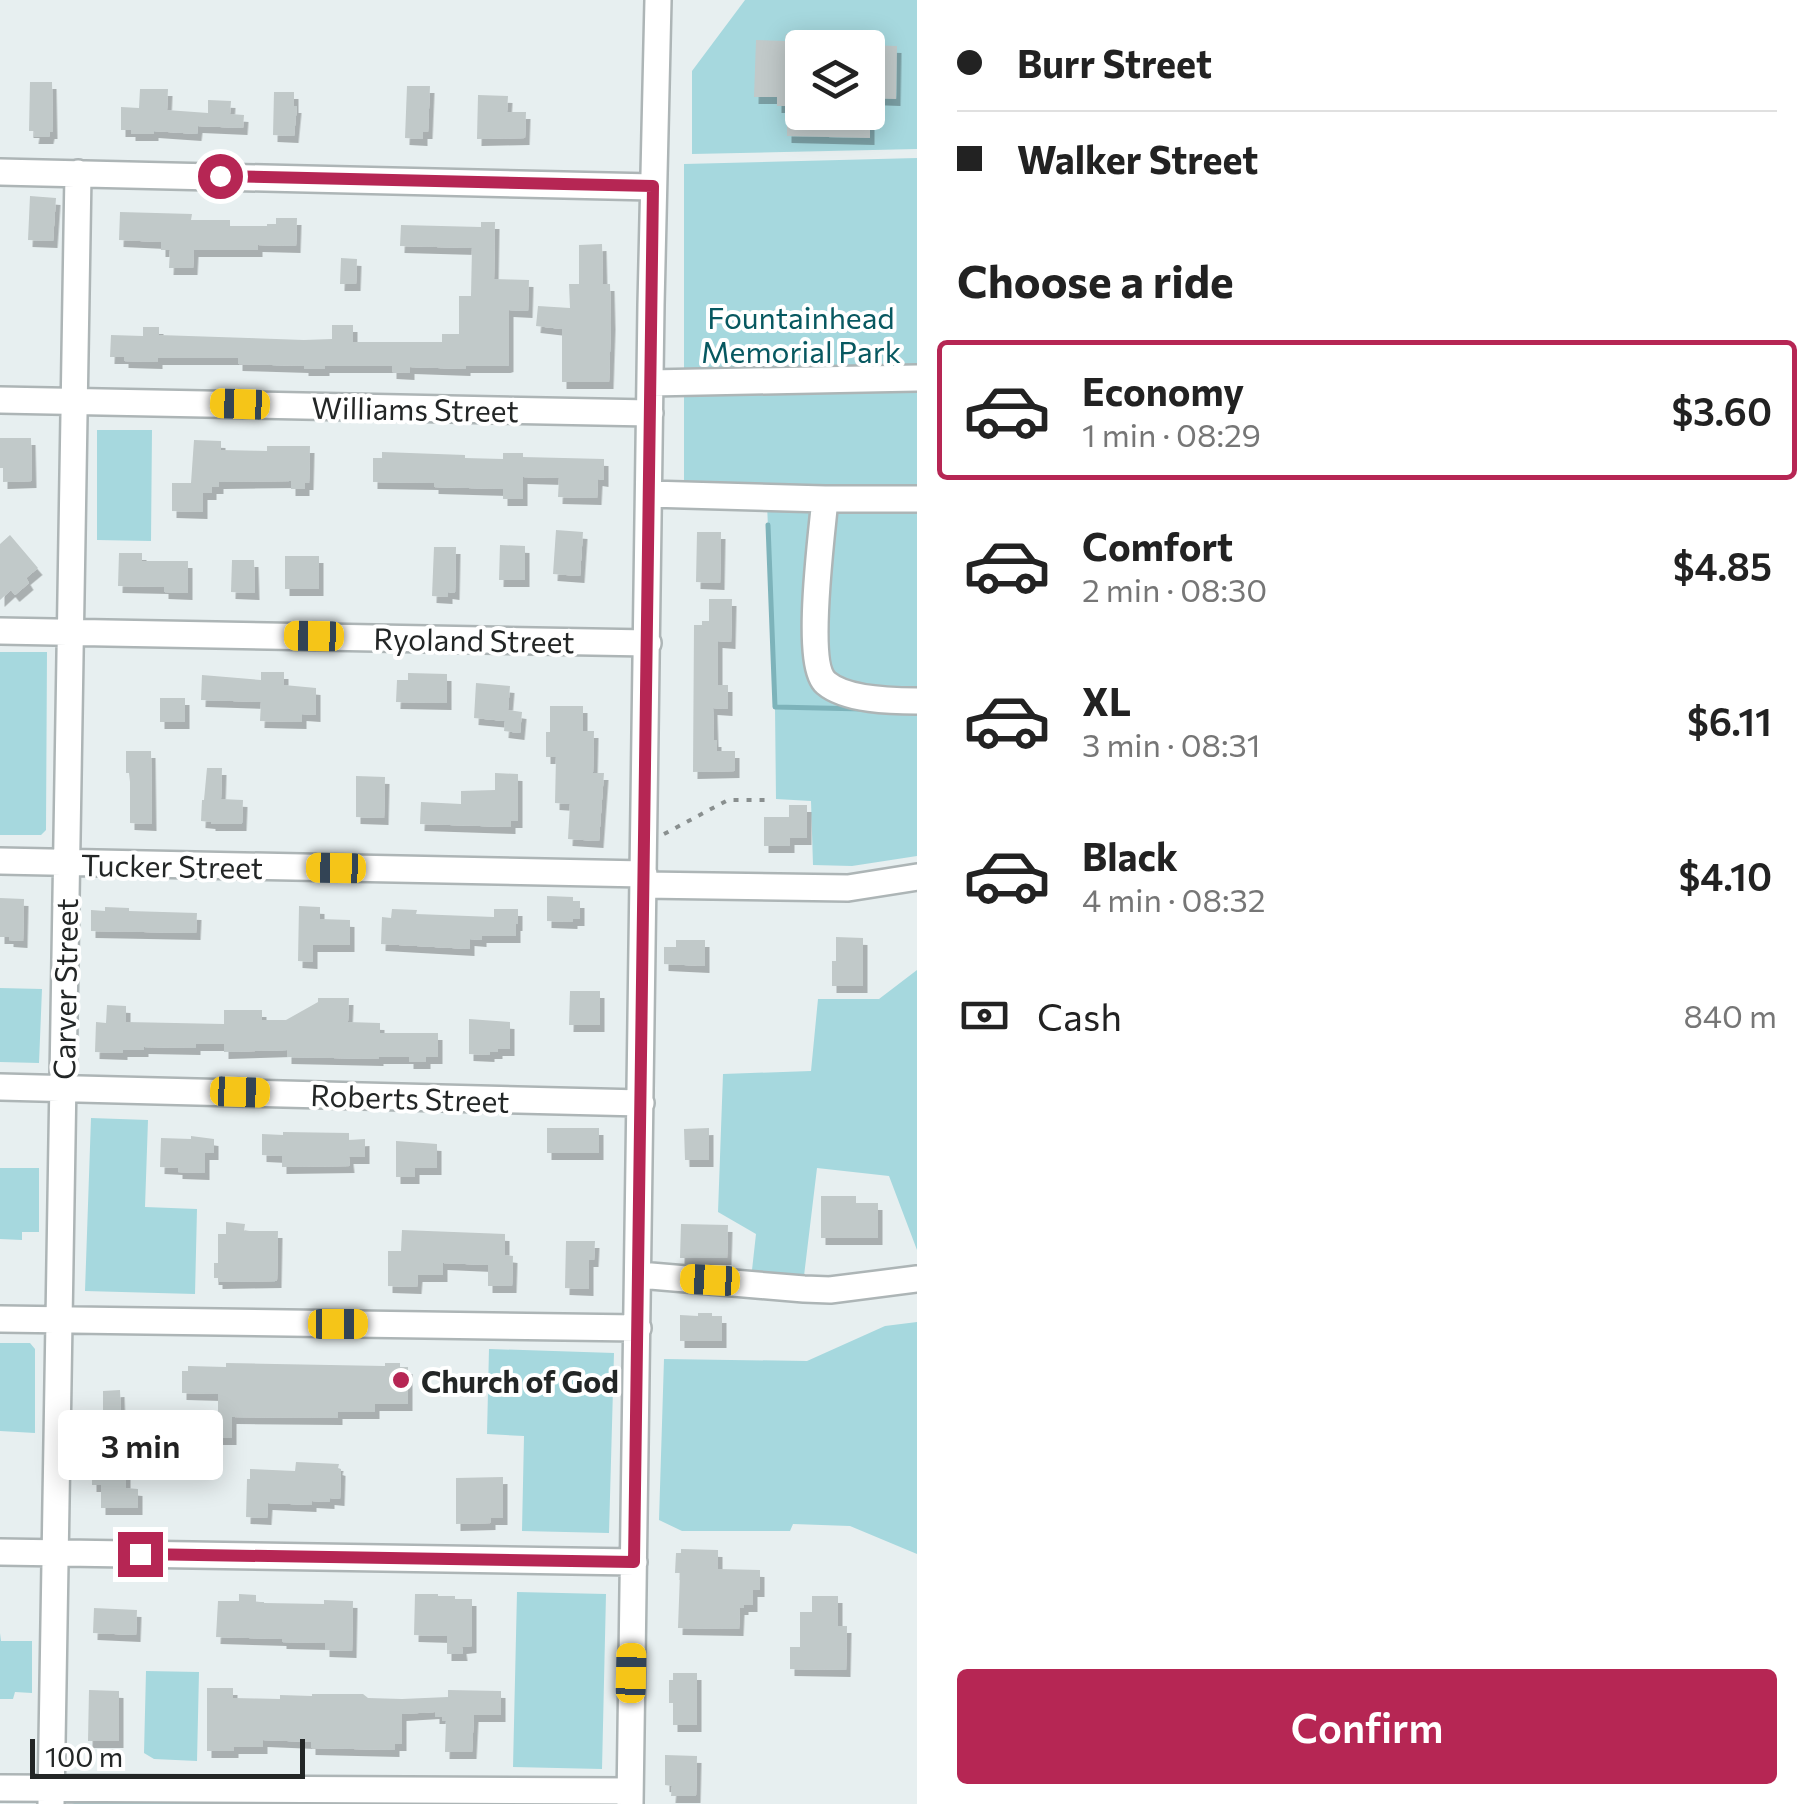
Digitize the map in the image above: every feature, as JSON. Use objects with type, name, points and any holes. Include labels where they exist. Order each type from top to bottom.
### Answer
[{"type":"street","points":[[0,1788],[51,1796],[630,1798],[658,0]]},
{"type":"street","points":[[0,172],[653,186]]},
{"type":"street","name":"Carver Street","points":[[51,1796],[78,173]]},
{"type":"street","points":[[650,383],[917,378]]},
{"type":"street","name":"Williams Street","points":[[0,400],[650,413]]},
{"type":"street","points":[[649,494],[917,499]]},
{"type":"street","points":[[825,499],[814,640],[817,669],[824,682],[841,692],[917,701]]},
{"type":"street","name":"Ryoland Street","points":[[0,630],[648,643]]},
{"type":"street","name":"Tucker Street","points":[[0,861],[848,888],[917,877]]},
{"type":"street","name":"Roberts Street","points":[[0,1087],[641,1103]]},
{"type":"street","points":[[639,1275],[817,1290],[917,1279]]},
{"type":"street","points":[[0,1320],[638,1328]]},
{"type":"street","points":[[0,1552],[634,1562]]},
{"type":"path","points":[[644,836],[663,834],[728,800],[768,800]]},
{"type":"green space","points":[[745,0],[917,0],[917,149],[692,154],[692,71]]},
{"type":"green space","name":"Fountainhead Memorial Park","points":[[917,158],[917,710],[859,710],[917,713],[917,856],[852,866],[813,865],[811,801],[776,799],[767,503],[684,502],[684,164]]},
{"type":"green space","points":[[97,430],[152,430],[151,541],[97,540]]},
{"type":"green space","points":[[0,652],[47,652],[46,830],[41,835],[0,835]]},
{"type":"green space","points":[[917,970],[917,1250],[889,1176],[817,1168],[804,1276],[752,1270],[756,1234],[718,1212],[723,1074],[811,1071],[818,999],[879,999]]},
{"type":"green space","points":[[0,988],[42,989],[39,1063],[0,1062]]},
{"type":"green space","points":[[91,1118],[148,1120],[145,1207],[197,1209],[195,1294],[85,1291]]},
{"type":"green space","points":[[0,1168],[39,1168],[39,1232],[22,1232],[22,1240],[0,1239]]},
{"type":"green space","points":[[917,1322],[917,1554],[850,1526],[793,1524],[790,1531],[682,1531],[659,1520],[664,1359],[807,1361],[885,1326]]},
{"type":"green space","points":[[0,1343],[30,1343],[35,1349],[35,1433],[0,1431]]},
{"type":"green space","points":[[489,1349],[614,1353],[609,1533],[522,1531],[524,1436],[487,1434]]},
{"type":"green space","points":[[517,1592],[606,1594],[602,1769],[513,1767]]},
{"type":"green space","points":[[0,1633],[1,1641],[32,1641],[32,1693],[15,1692],[13,1699],[0,1699]]},
{"type":"green space","points":[[146,1671],[199,1672],[197,1761],[154,1759],[144,1753]]},
{"type":"green space","points":[[80,1801],[356,1804],[72,1804]]},
{"type":"building","points":[[756,40],[785,41],[785,106],[777,106],[777,97],[754,97]]},
{"type":"building","points":[[885,46],[897,46],[896,99],[885,99]]},
{"type":"building","points":[[30,82],[52,82],[53,132],[49,137],[34,137],[35,131],[29,131]]},
{"type":"building","points":[[407,86],[430,86],[428,132],[423,132],[423,139],[405,138]]},
{"type":"building","points":[[140,89],[168,89],[167,110],[208,113],[208,100],[231,101],[230,114],[244,115],[243,128],[198,126],[197,134],[131,134],[131,130],[121,130],[121,107],[139,108]]},
{"type":"building","points":[[274,92],[294,92],[294,136],[273,135]]},
{"type":"building","points":[[478,95],[508,96],[507,112],[526,112],[525,138],[477,139]]},
{"type":"building","points":[[787,130],[870,130],[870,138],[787,136]]},
{"type":"building","points":[[30,196],[56,198],[53,241],[28,240]]},
{"type":"building","points":[[120,212],[192,214],[191,220],[230,220],[230,226],[267,226],[276,224],[276,218],[297,218],[296,246],[194,250],[193,268],[169,268],[170,250],[161,250],[161,242],[119,240]]},
{"type":"building","points":[[481,222],[495,222],[494,279],[529,280],[528,311],[509,310],[509,365],[466,369],[410,367],[410,373],[392,372],[392,366],[304,369],[238,364],[238,358],[158,358],[158,362],[110,357],[111,335],[143,336],[143,327],[159,327],[159,335],[304,340],[332,339],[332,325],[353,325],[353,342],[442,342],[442,334],[459,334],[459,296],[471,296],[472,248],[400,246],[401,225],[481,227]]},
{"type":"building","points":[[602,244],[603,284],[610,284],[609,382],[562,382],[562,329],[536,326],[538,306],[570,308],[569,284],[579,284],[579,245]]},
{"type":"building","points":[[341,258],[357,259],[356,284],[340,284]]},
{"type":"building","points":[[0,438],[31,438],[32,481],[3,482]]},
{"type":"building","points":[[194,440],[221,441],[221,450],[267,451],[267,446],[310,446],[309,483],[305,483],[305,489],[291,489],[291,481],[219,482],[219,487],[212,487],[212,493],[203,493],[203,512],[172,511],[172,483],[191,483]]},
{"type":"building","points":[[382,452],[503,459],[503,453],[523,453],[523,457],[604,459],[604,480],[598,479],[597,498],[558,497],[559,478],[523,477],[523,499],[503,499],[503,489],[373,482],[373,458],[382,458]]},
{"type":"building","points":[[556,530],[583,532],[580,576],[553,574]]},
{"type":"building","points":[[697,532],[721,532],[720,583],[696,582]]},
{"type":"building","points":[[10,535],[38,568],[15,595],[11,590],[0,600],[0,544]]},
{"type":"building","points":[[500,545],[525,546],[525,580],[499,580]]},
{"type":"building","points":[[434,547],[456,547],[455,593],[448,592],[448,597],[432,596]]},
{"type":"building","points":[[119,553],[142,553],[142,561],[188,561],[188,593],[164,592],[164,587],[118,586]]},
{"type":"building","points":[[285,556],[319,556],[319,589],[285,589]]},
{"type":"building","points":[[232,560],[254,560],[255,593],[231,592]]},
{"type":"building","points":[[709,599],[732,599],[731,642],[718,641],[718,685],[728,685],[728,709],[713,708],[717,751],[735,751],[735,771],[693,772],[694,625],[709,621]]},
{"type":"building","points":[[261,672],[284,672],[284,685],[316,688],[316,715],[302,714],[302,722],[260,721],[261,702],[201,700],[202,675],[261,680]]},
{"type":"building","points":[[408,673],[447,674],[447,703],[396,702],[397,680],[408,680]]},
{"type":"building","points":[[476,683],[510,686],[508,710],[522,712],[520,733],[504,731],[505,721],[474,718]]},
{"type":"building","points":[[160,698],[185,698],[185,722],[160,722]]},
{"type":"building","points":[[550,706],[583,706],[583,731],[594,731],[593,773],[604,773],[599,841],[568,839],[570,804],[555,803],[556,757],[546,757]]},
{"type":"building","points":[[126,751],[151,751],[152,824],[130,823]]},
{"type":"building","points":[[207,768],[222,768],[221,799],[243,800],[242,824],[201,821]]},
{"type":"building","points":[[495,773],[518,774],[518,821],[511,821],[511,827],[420,824],[421,802],[461,804],[461,791],[495,790]]},
{"type":"building","points":[[356,776],[385,777],[384,818],[356,817]]},
{"type":"building","points":[[789,805],[807,805],[807,838],[790,838],[790,846],[764,846],[764,817],[789,817]]},
{"type":"building","points":[[547,896],[580,901],[580,919],[547,921]]},
{"type":"building","points":[[0,898],[24,899],[23,941],[0,937]]},
{"type":"building","points":[[299,906],[320,907],[320,919],[350,920],[350,945],[313,945],[313,962],[298,961]]},
{"type":"building","points":[[105,907],[197,913],[196,933],[91,931],[91,910],[105,911]]},
{"type":"building","points":[[392,909],[417,910],[416,914],[494,917],[494,909],[518,909],[516,936],[470,939],[470,949],[381,944],[382,917],[391,918]]},
{"type":"building","points":[[836,937],[863,938],[863,986],[832,986]]},
{"type":"building","points":[[676,940],[705,940],[705,966],[664,964],[664,947],[676,947]]},
{"type":"building","points":[[570,991],[600,991],[600,1025],[569,1025]]},
{"type":"building","points":[[318,998],[349,998],[348,1022],[380,1023],[380,1033],[438,1033],[438,1057],[409,1062],[409,1057],[287,1057],[287,1050],[224,1052],[224,1044],[95,1052],[96,1022],[106,1023],[107,1005],[126,1006],[126,1022],[224,1024],[224,1010],[262,1010],[262,1020],[286,1020],[318,1002]]},
{"type":"building","points":[[469,1019],[510,1022],[510,1049],[498,1049],[490,1055],[469,1054]]},
{"type":"building","points":[[547,1128],[599,1128],[599,1153],[547,1153]]},
{"type":"building","points":[[709,1128],[709,1160],[685,1160],[684,1129]]},
{"type":"building","points":[[349,1133],[349,1140],[365,1139],[365,1157],[349,1157],[350,1166],[282,1167],[282,1156],[262,1155],[262,1134]]},
{"type":"building","points":[[161,1138],[214,1139],[214,1153],[205,1153],[205,1173],[160,1167]]},
{"type":"building","points":[[396,1141],[437,1144],[437,1168],[415,1168],[415,1177],[396,1177]]},
{"type":"building","points":[[821,1196],[856,1196],[856,1203],[878,1203],[878,1238],[821,1238]]},
{"type":"building","points":[[226,1222],[245,1224],[244,1231],[278,1231],[277,1281],[218,1282],[214,1278],[218,1234],[226,1234]]},
{"type":"building","points":[[681,1224],[728,1225],[727,1258],[680,1258]]},
{"type":"building","points":[[402,1230],[505,1234],[505,1255],[513,1256],[512,1286],[488,1286],[488,1265],[443,1263],[443,1275],[418,1275],[417,1287],[388,1286],[388,1251],[401,1251]]},
{"type":"building","points":[[566,1241],[595,1241],[594,1260],[589,1260],[589,1289],[565,1288]]},
{"type":"building","points":[[680,1315],[722,1316],[722,1341],[680,1341]]},
{"type":"building","points":[[226,1363],[400,1363],[400,1367],[408,1367],[408,1404],[375,1404],[375,1412],[338,1412],[338,1418],[232,1417],[232,1438],[218,1438],[218,1394],[182,1393],[182,1371],[188,1371],[188,1366],[226,1367]]},
{"type":"building","points":[[120,1390],[121,1415],[103,1415],[103,1391]]},
{"type":"building","points":[[92,1450],[119,1451],[119,1468],[126,1468],[126,1488],[138,1489],[138,1508],[101,1508],[101,1485],[92,1485]]},
{"type":"building","points":[[296,1462],[339,1464],[340,1499],[312,1501],[312,1505],[268,1503],[267,1518],[246,1517],[250,1469],[295,1471]]},
{"type":"building","points":[[503,1477],[503,1518],[491,1518],[491,1523],[456,1524],[456,1478]]},
{"type":"building","points":[[681,1549],[718,1550],[718,1569],[760,1570],[760,1590],[753,1590],[753,1605],[740,1608],[739,1629],[678,1628],[680,1573],[675,1573],[676,1553],[681,1553]]},
{"type":"building","points":[[239,1594],[256,1595],[256,1602],[264,1603],[353,1601],[352,1651],[325,1650],[325,1643],[216,1637],[218,1601],[239,1601]]},
{"type":"building","points":[[415,1594],[472,1599],[472,1646],[462,1647],[463,1654],[447,1654],[447,1636],[414,1635]]},
{"type":"building","points":[[812,1596],[838,1596],[838,1626],[847,1626],[846,1670],[790,1669],[790,1647],[800,1647],[800,1612],[812,1612]]},
{"type":"building","points":[[94,1608],[137,1610],[136,1635],[93,1633]]},
{"type":"building","points":[[673,1673],[697,1673],[697,1725],[673,1725],[669,1680],[673,1680]]},
{"type":"building","points":[[207,1688],[233,1688],[233,1698],[280,1699],[280,1695],[363,1694],[368,1698],[402,1699],[448,1697],[448,1690],[501,1691],[501,1715],[474,1715],[472,1752],[445,1752],[446,1721],[435,1717],[435,1712],[402,1714],[402,1744],[395,1744],[395,1750],[311,1748],[311,1742],[263,1740],[263,1747],[207,1751]]},
{"type":"building","points":[[89,1690],[119,1691],[119,1741],[88,1741]]},
{"type":"building","points":[[665,1755],[697,1756],[696,1796],[671,1796],[672,1786],[665,1785]]},
{"type":"waterway","points":[[768,525],[775,707],[864,709]]},
{"type":"place","name":"Church of God","points":[[401,1380]]},
{"type":"route","points":[[140,1554],[634,1562],[653,186],[220,176]]}]
